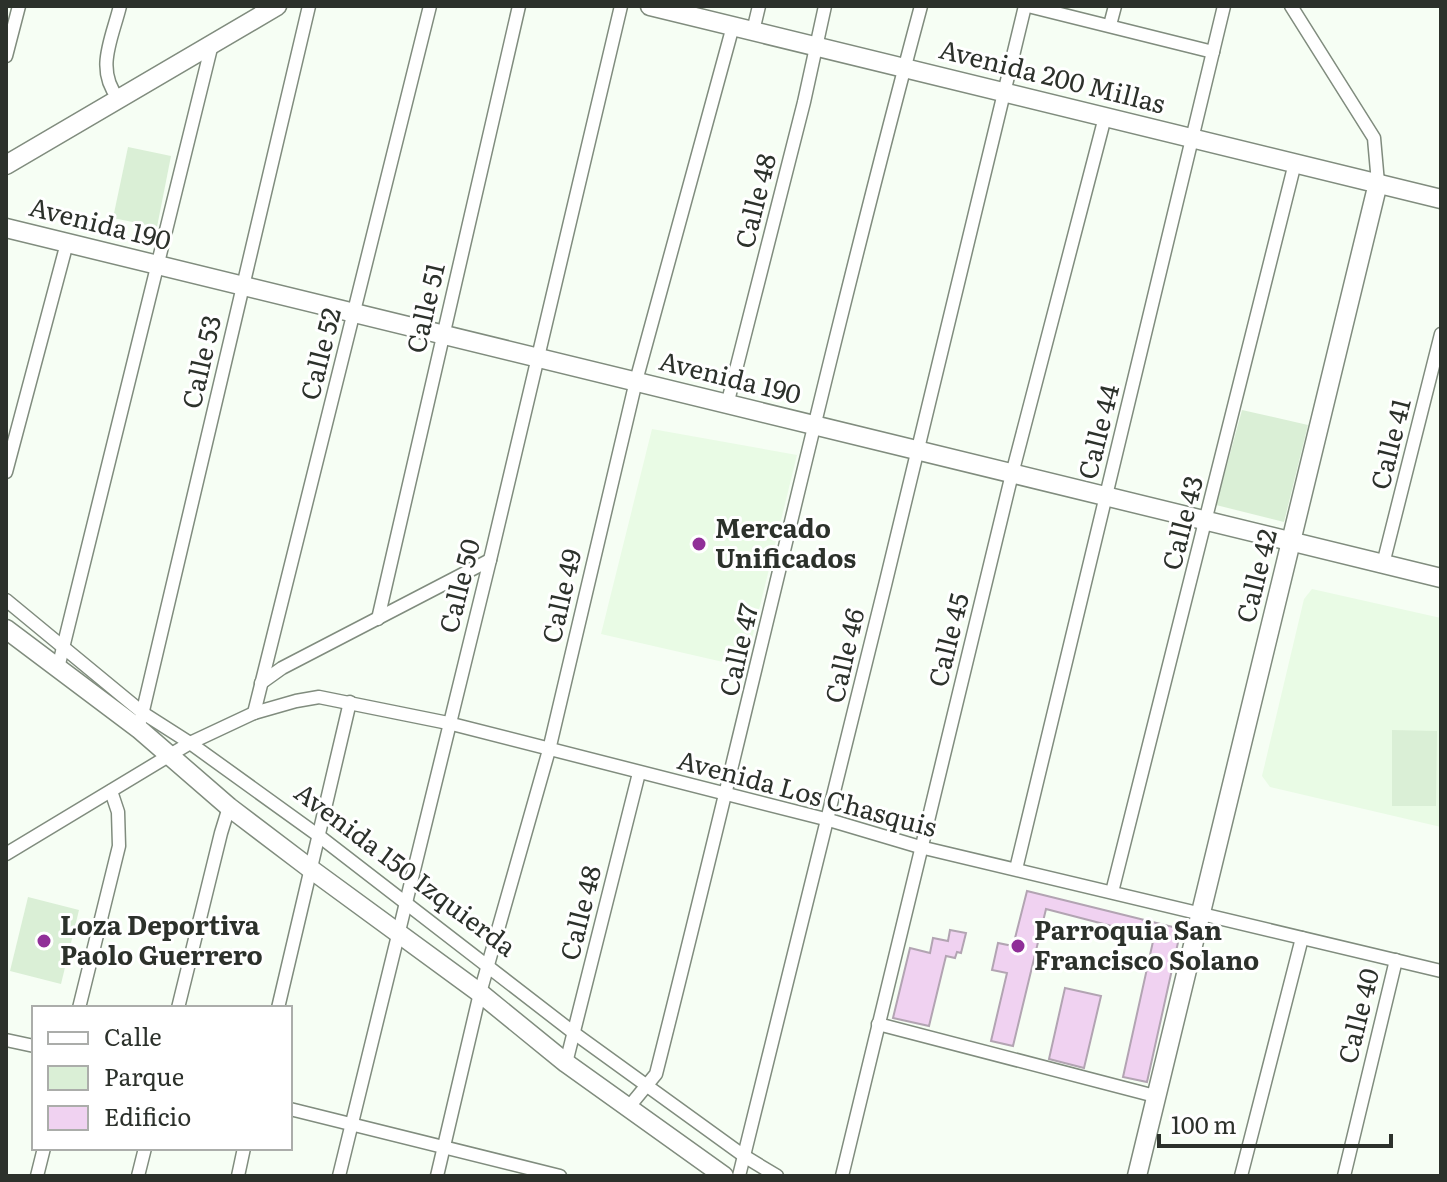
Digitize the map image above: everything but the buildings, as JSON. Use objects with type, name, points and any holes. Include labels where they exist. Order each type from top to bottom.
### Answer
[{"type":"street","points":[[6,56],[19,6]]},
{"type":"street","points":[[118,98],[109,86],[105,67],[120,6]]},
{"type":"street","points":[[6,165],[277,6]]},
{"type":"street","name":"Calle 53","points":[[141,721],[309,6]]},
{"type":"street","name":"Calle 52","points":[[254,713],[430,6]]},
{"type":"street","name":"Calle 51","points":[[378,619],[519,6]]},
{"type":"street","name":"Calle 50","points":[[339,1176],[490,560],[621,6]]},
{"type":"street","name":"Avenida 200 Millas","points":[[650,6],[1441,199]]},
{"type":"street","points":[[753,31],[759,6]]},
{"type":"street","name":"Calle 48","points":[[727,405],[804,102],[825,6]]},
{"type":"street","name":"Calle 47","points":[[628,1108],[656,1074],[727,796],[814,426],[921,6]]},
{"type":"street","points":[[1027,6],[1213,52]]},
{"type":"street","name":"Calle 46","points":[[739,1176],[1027,6]]},
{"type":"street","points":[[1110,25],[1115,6]]},
{"type":"street","name":"Calle 44","points":[[1016,869],[1224,6]]},
{"type":"street","name":"Calle 42","points":[[1137,1176],[1378,183],[1374,138],[1291,6]]},
{"type":"street","name":"Calle 49","points":[[437,1176],[480,993],[549,750],[636,381],[733,26]]},
{"type":"street","points":[[58,668],[212,44]]},
{"type":"street","name":"Calle 45","points":[[842,1176],[1012,474],[1105,117]]},
{"type":"street","name":"Calle 43","points":[[1112,892],[1295,163]]},
{"type":"street","name":"Avenida 190","points":[[6,228],[1441,578]]},
{"type":"street","points":[[6,472],[67,243]]},
{"type":"street","name":"Calle 41","points":[[1383,564],[1441,334]]},
{"type":"street","points":[[261,683],[282,668],[490,560]]},
{"type":"street","name":"Avenida 150 Izquierda","points":[[6,600],[64,646],[141,721],[170,755],[229,807],[480,993],[566,1063],[724,1176]]},
{"type":"street","name":"Avenida 150 Izquierda","points":[[6,629],[58,668],[141,721],[190,743],[319,836],[574,1033],[744,1156],[777,1176]]},
{"type":"street","name":"Avenida Los Chasquis","points":[[6,854],[190,743],[254,713],[319,697],[448,723],[829,820],[920,847],[1441,971]]},
{"type":"street","points":[[278,1006],[350,702]]},
{"type":"street","name":"Calle 48","points":[[566,1063],[639,773]]},
{"type":"street","points":[[79,1006],[119,846],[118,812],[111,791]]},
{"type":"street","points":[[178,1006],[229,807]]},
{"type":"street","points":[[1241,1176],[1302,938]]},
{"type":"street","name":"Calle 40","points":[[1344,1176],[1396,960]]},
{"type":"street","points":[[878,1024],[1155,1096]]},
{"type":"street","points":[[6,1040],[32,1046]]},
{"type":"street","points":[[292,1109],[560,1176]]},
{"type":"street","points":[[37,1176],[44,1150]]},
{"type":"street","points":[[138,1176],[144,1150]]},
{"type":"street","points":[[238,1176],[244,1150]]},
{"type":"shaded area","name":"Mercado Unificados","points":[[652,429],[797,455],[745,667],[601,634]]},
{"type":"shaded area","points":[[1312,589],[1441,618],[1441,827],[1270,787],[1262,776],[1304,599]]},
{"type":"green space","points":[[128,147],[171,156],[157,227],[113,218]]},
{"type":"green space","points":[[1242,410],[1308,425],[1284,522],[1216,505]]},
{"type":"green space","points":[[1392,730],[1437,731],[1436,806],[1392,806]]},
{"type":"green space","name":"Loza Deportiva Paolo Guerrero","points":[[28,897],[79,910],[61,984],[10,971]]},
{"type":"place","name":"Mercado Unificados","points":[[699,544]]},
{"type":"place","name":"Loza Deportiva Paolo Guerrero","points":[[44,941]]},
{"type":"place","name":"Parroquia San Francisco Solano","points":[[1018,946]]}]
